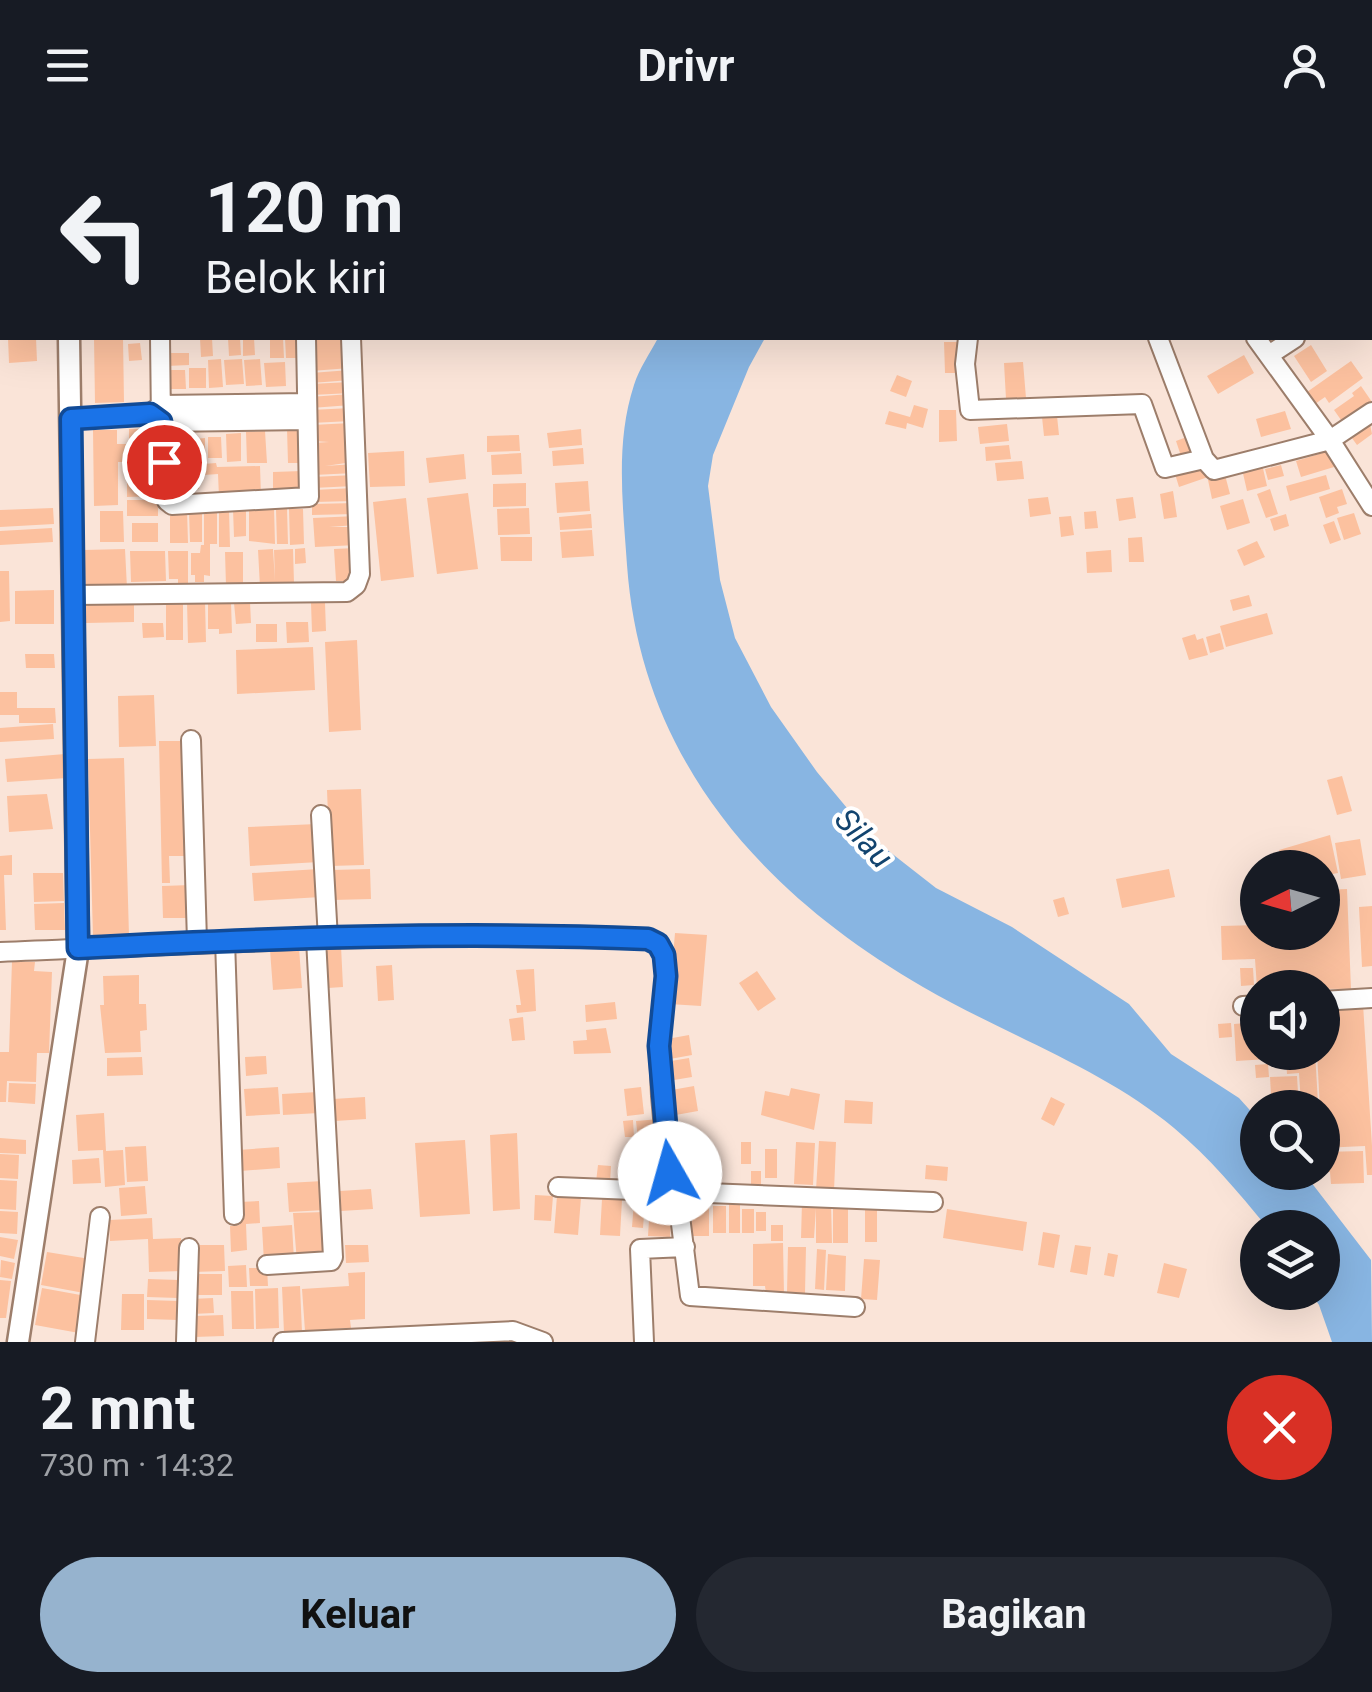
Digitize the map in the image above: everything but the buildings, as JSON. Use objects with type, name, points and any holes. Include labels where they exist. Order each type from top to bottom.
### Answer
[{"type":"main road","points":[[18,1342],[78,948],[68,340]]},
{"type":"street","points":[[160,340],[157,414],[167,501],[172,505],[309,497],[306,340]]},
{"type":"street","points":[[75,595],[347,592],[356,585],[360,574],[351,340]]},
{"type":"street","points":[[968,340],[965,364],[970,410],[1142,404],[1165,468],[1204,459]]},
{"type":"street","points":[[1159,340],[1211,469],[1330,440],[1372,412]]},
{"type":"street","points":[[1258,340],[1369,495]]},
{"type":"street","points":[[1269,355],[1293,340]]},
{"type":"street","points":[[71,419],[307,411]]},
{"type":"street","points":[[191,740],[197,941]]},
{"type":"street","points":[[267,1264],[331,1261],[334,1251],[320,814]]},
{"type":"street","points":[[0,952],[225,940],[648,939],[658,944],[664,955],[666,976],[659,1046],[661,1096],[670,1173],[686,1247],[689,1293],[693,1298],[855,1307]]},
{"type":"street","points":[[225,940],[234,1215]]},
{"type":"street","points":[[1340,1000],[1372,998]]},
{"type":"street","points":[[558,1187],[933,1202]]},
{"type":"street","points":[[85,1342],[100,1216]]},
{"type":"street","points":[[644,1342],[639,1251],[686,1247]]},
{"type":"street","points":[[186,1342],[189,1248]]},
{"type":"street","points":[[283,1342],[520,1332],[539,1342]]},
{"type":"water","name":"Silau","points":[[657,340],[764,340],[713,455],[708,486],[720,580],[735,638],[771,707],[817,772],[872,838],[936,888],[1012,927],[1129,1004],[1171,1054],[1239,1098],[1240,1190],[1317,1190],[1332,1210],[1253,1210],[1199,1151],[1146,1107],[1085,1070],[923,987],[864,950],[810,909],[762,863],[720,814],[684,759],[656,700],[637,635],[627,565],[622,475],[628,407],[636,379]]},
{"type":"water","points":[[1340,1220],[1371,1260],[1372,1342],[1332,1342],[1321,1310],[1340,1310]]},
{"type":"route","points":[[164,462],[161,422],[150,414],[71,419],[78,948],[362,937],[648,939],[658,944],[664,955],[666,976],[659,1046],[670,1173]]}]
